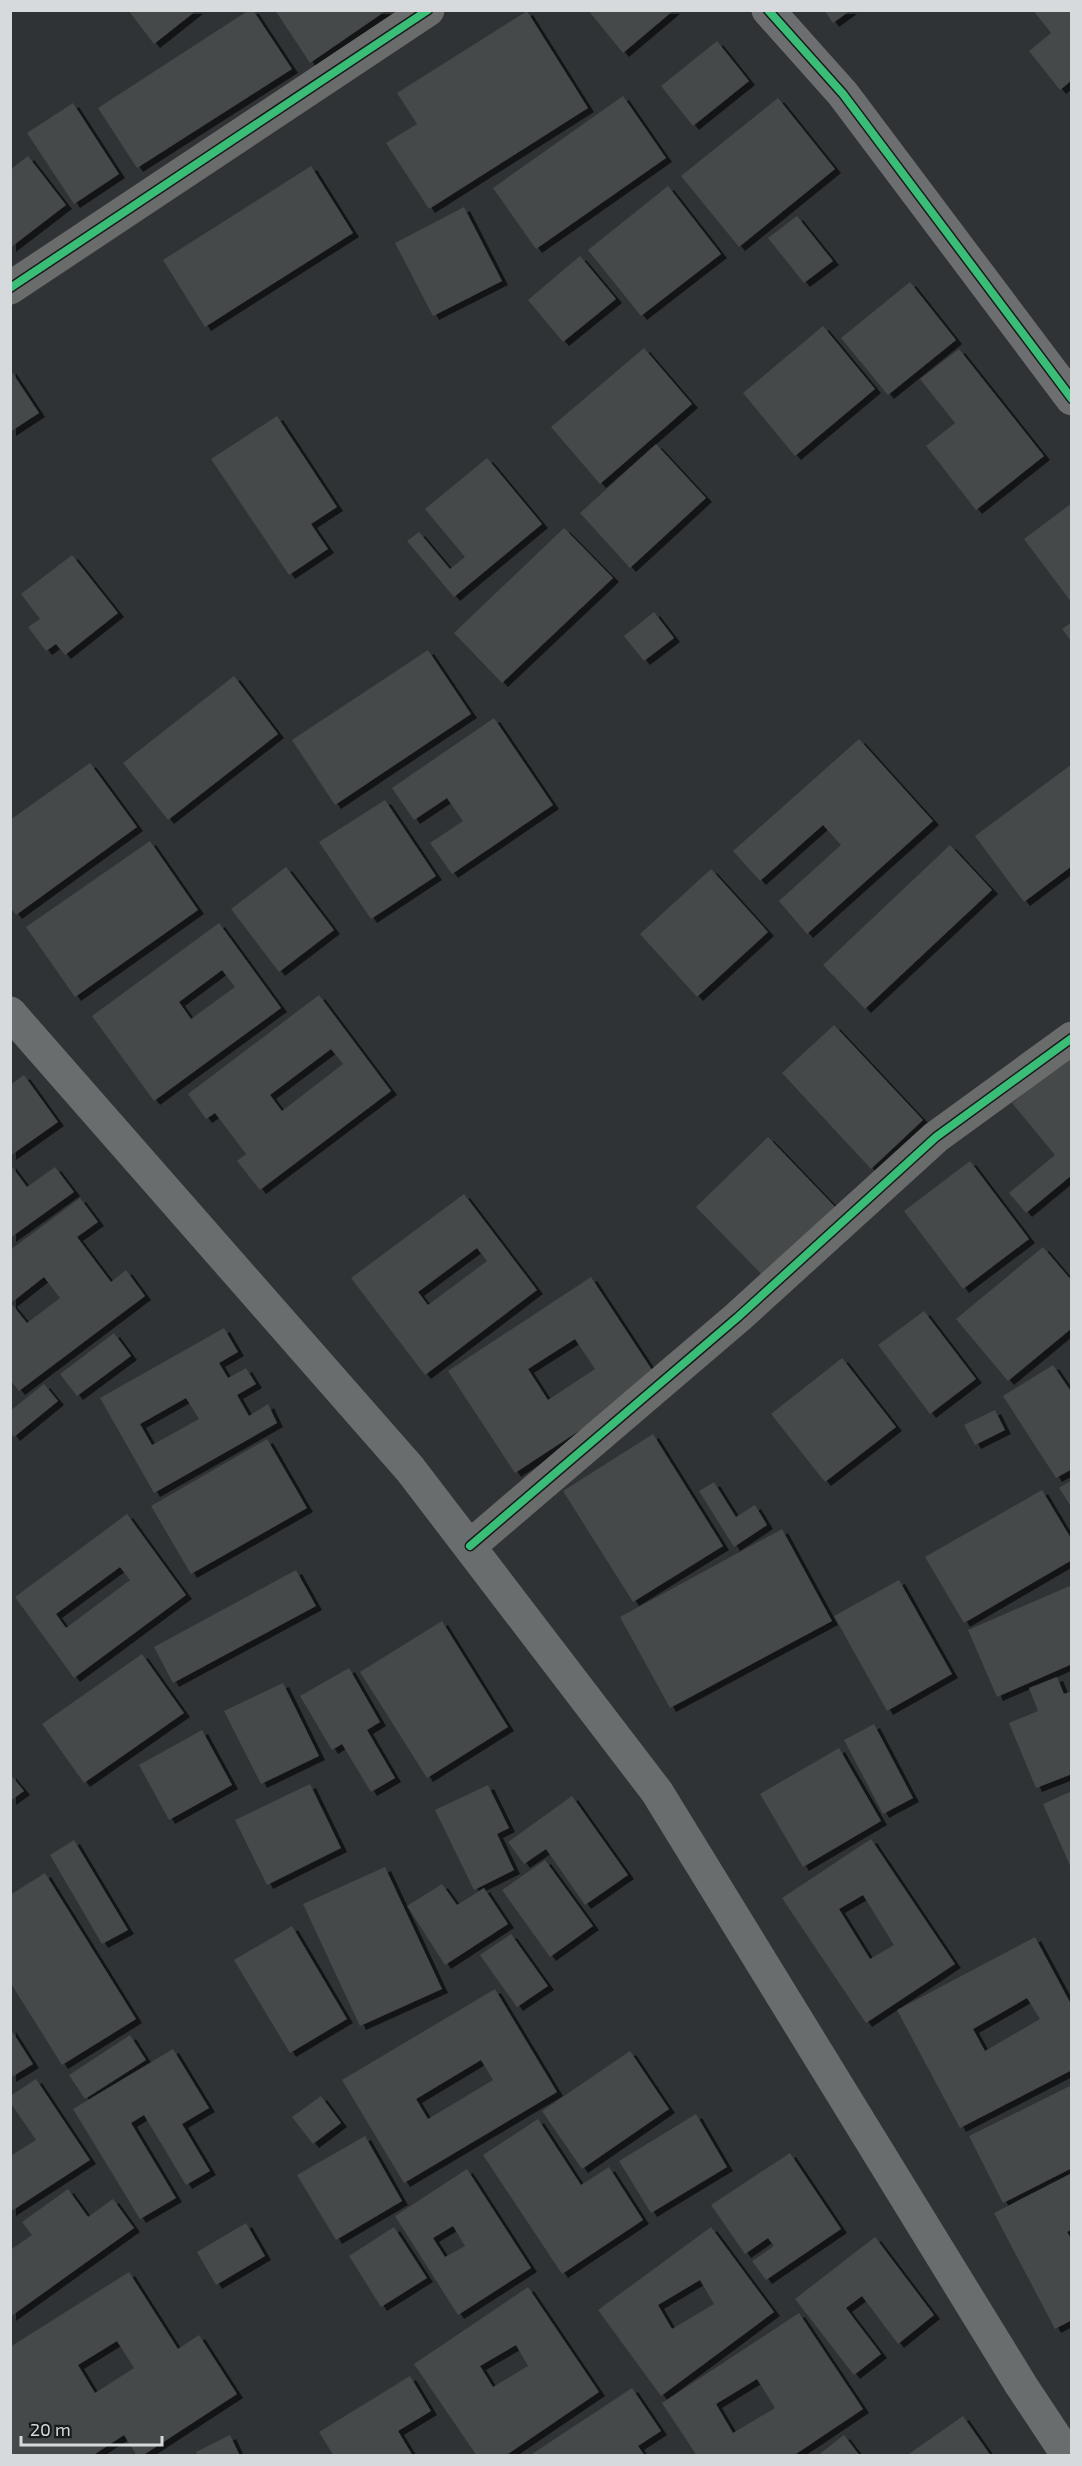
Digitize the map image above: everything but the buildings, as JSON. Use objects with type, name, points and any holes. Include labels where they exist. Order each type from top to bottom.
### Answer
[{"type":"main road","points":[[10,1013],[410,1469],[657,1792],[1021,2385],[1068,2456]]},
{"type":"street","points":[[10,288],[428,10]]},
{"type":"street","points":[[768,10],[843,94],[1071,399]]},
{"type":"street","points":[[470,1546],[738,1317],[936,1137],[1071,1038]]},
{"type":"cycle path","points":[[10,288],[428,10]]},
{"type":"cycle path","points":[[768,10],[843,94],[1072,399]]},
{"type":"cycle path","points":[[470,1546],[738,1317],[936,1137],[1072,1038]]}]
